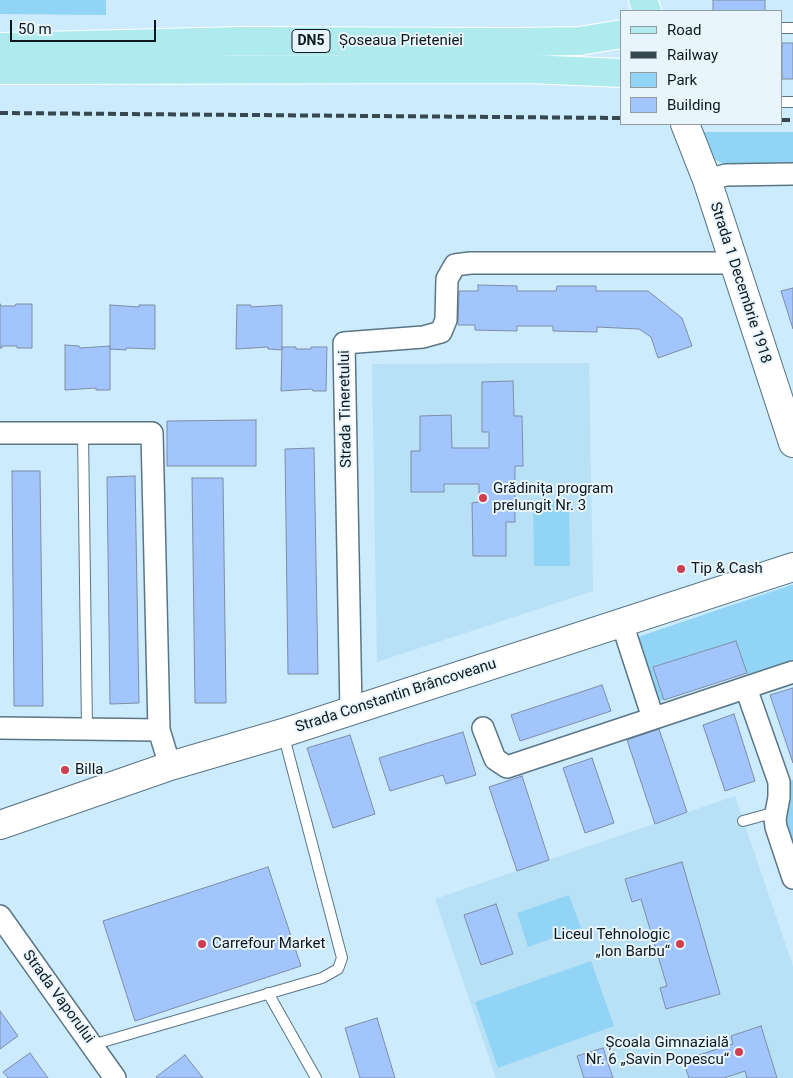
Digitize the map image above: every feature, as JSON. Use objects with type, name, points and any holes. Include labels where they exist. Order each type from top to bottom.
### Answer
[{"type":"main road","name":"Șoseaua Prieteniei","points":[[0,47],[240,41],[517,42],[580,40],[620,34]]},
{"type":"main road","name":"Șoseaua Prieteniei","points":[[0,70],[529,69],[620,73]]},
{"type":"street","name":"Strada 1 Decembrie 1918","points":[[685,125],[707,180],[793,443]]},
{"type":"street","points":[[707,180],[726,175],[793,174]]},
{"type":"street","name":"Strada Tineretului","points":[[351,711],[344,343],[423,337],[441,332],[446,320],[447,279],[455,265],[470,263],[734,263]]},
{"type":"street","points":[[0,433],[152,433],[159,730],[170,766]]},
{"type":"street","name":"Strada Constantin Brâncoveanu","points":[[0,824],[170,766],[351,711],[793,567]]},
{"type":"street","points":[[622,623],[654,718]]},
{"type":"street","points":[[483,728],[495,759],[507,767],[793,672]]},
{"type":"street","points":[[746,688],[779,782],[779,797],[775,819],[778,835],[793,878]]},
{"type":"street","points":[[0,728],[159,730]]},
{"type":"street","name":"Strada Vaporului","points":[[0,916],[115,1078]]},
{"type":"lane","points":[[83,434],[87,729]]},
{"type":"lane","points":[[92,1045],[322,978],[338,969],[342,958],[283,732]]},
{"type":"lane","points":[[743,821],[776,812]]},
{"type":"lane","points":[[268,993],[316,1078]]},
{"type":"shaded area","name":"Grădinița program prelungit Nr. 3","points":[[589,363],[593,591],[377,662],[372,364]]},
{"type":"shaded area","points":[[735,796],[793,966],[793,1078],[496,1078],[435,899]]},
{"type":"green space","points":[[0,0],[106,0],[106,15],[0,14]]},
{"type":"green space","points":[[703,132],[793,132],[793,165],[725,165],[714,159],[709,153]]},
{"type":"green space","points":[[569,500],[570,566],[534,566],[533,501]]},
{"type":"green space","points":[[793,585],[793,660],[781,664],[783,671],[749,682],[736,641],[654,667],[664,700],[653,703],[632,639]]},
{"type":"green space","points":[[793,780],[793,850],[785,826],[787,782]]},
{"type":"green space","points":[[569,895],[581,928],[528,947],[517,913]]},
{"type":"green space","points":[[591,961],[614,1026],[498,1068],[475,1002]]},
{"type":"building","points":[[713,0],[765,0],[765,10],[713,10]]},
{"type":"building","points":[[783,43],[793,43],[793,79],[783,79]]},
{"type":"building","points":[[478,285],[517,286],[517,291],[556,291],[557,286],[596,286],[596,291],[648,291],[682,318],[692,346],[658,358],[651,337],[639,329],[597,327],[597,332],[553,331],[553,326],[517,326],[517,331],[475,330],[475,325],[458,325],[459,291],[478,291]]},
{"type":"building","points":[[793,288],[793,329],[781,291]]},
{"type":"building","points":[[0,304],[1,306],[15,306],[16,304],[32,304],[32,348],[2,346],[0,348]]},
{"type":"building","points":[[110,305],[139,307],[139,305],[155,305],[155,349],[110,349]]},
{"type":"building","points":[[237,305],[251,305],[251,307],[282,305],[282,350],[268,349],[268,347],[236,349]]},
{"type":"building","points":[[65,345],[79,346],[80,348],[110,346],[110,390],[96,390],[96,388],[65,390]]},
{"type":"building","points":[[282,347],[311,349],[311,347],[327,347],[326,391],[313,391],[312,389],[281,391]]},
{"type":"building","points":[[513,381],[514,416],[522,416],[523,466],[515,466],[515,522],[506,522],[506,556],[473,556],[472,503],[479,502],[479,484],[444,484],[444,492],[411,492],[411,451],[420,451],[420,416],[451,415],[452,448],[489,448],[489,432],[482,432],[482,382]]},
{"type":"building","points":[[256,420],[256,466],[167,466],[167,421]]},
{"type":"building","points":[[314,448],[318,674],[288,674],[285,449]]},
{"type":"building","points":[[12,471],[40,471],[43,706],[14,706]]},
{"type":"building","points":[[135,476],[139,703],[110,704],[107,477]]},
{"type":"building","points":[[192,478],[223,478],[226,703],[195,703]]},
{"type":"building","points":[[736,641],[747,673],[664,700],[653,667]]},
{"type":"building","points":[[602,685],[611,711],[520,741],[511,715]]},
{"type":"building","points":[[793,688],[793,763],[770,695]]},
{"type":"building","points":[[734,714],[755,781],[725,791],[703,725]]},
{"type":"building","points":[[659,729],[687,812],[655,824],[627,740]]},
{"type":"building","points":[[463,732],[476,775],[446,784],[443,775],[390,791],[379,758]]},
{"type":"building","points":[[350,735],[375,814],[333,828],[307,748]]},
{"type":"building","points":[[592,758],[614,823],[585,833],[563,768]]},
{"type":"building","points":[[522,776],[549,860],[517,871],[489,787]]},
{"type":"building","name":"Liceul Tehnologic „Ion Barbu“","points":[[682,862],[720,994],[666,1009],[660,988],[667,986],[641,899],[632,902],[625,879]]},
{"type":"building","name":"Carrefour Market","points":[[268,867],[301,966],[135,1021],[103,921]]},
{"type":"building","points":[[496,904],[513,954],[481,965],[464,915]]},
{"type":"building","points":[[0,1011],[18,1036],[0,1049]]},
{"type":"building","points":[[377,1018],[395,1078],[360,1078],[345,1028]]},
{"type":"building","name":"Școala Gimnazială Nr. 6 „Savin Popescu“","points":[[761,1026],[777,1078],[747,1078],[745,1071],[724,1078],[689,1078],[683,1060],[733,1044],[731,1036]]},
{"type":"building","points":[[603,1048],[613,1078],[584,1078],[577,1056]]},
{"type":"building","points":[[30,1053],[48,1078],[8,1078],[3,1072]]},
{"type":"building","points":[[185,1055],[203,1078],[156,1077]]},
{"type":"railway","points":[[0,113],[620,118]]},
{"type":"railway","points":[[783,120],[793,120]]},
{"type":"place","name":"Grădinița program prelungit Nr. 3","points":[[483,498]]},
{"type":"place","name":"Tip & Cash","points":[[681,569]]},
{"type":"place","name":"Billa","points":[[65,770]]},
{"type":"place","name":"Carrefour Market","points":[[202,944]]},
{"type":"place","name":"Liceul Tehnologic „Ion Barbu“","points":[[680,944]]},
{"type":"place","name":"Școala Gimnazială Nr. 6 „Savin Popescu“","points":[[739,1052]]}]
